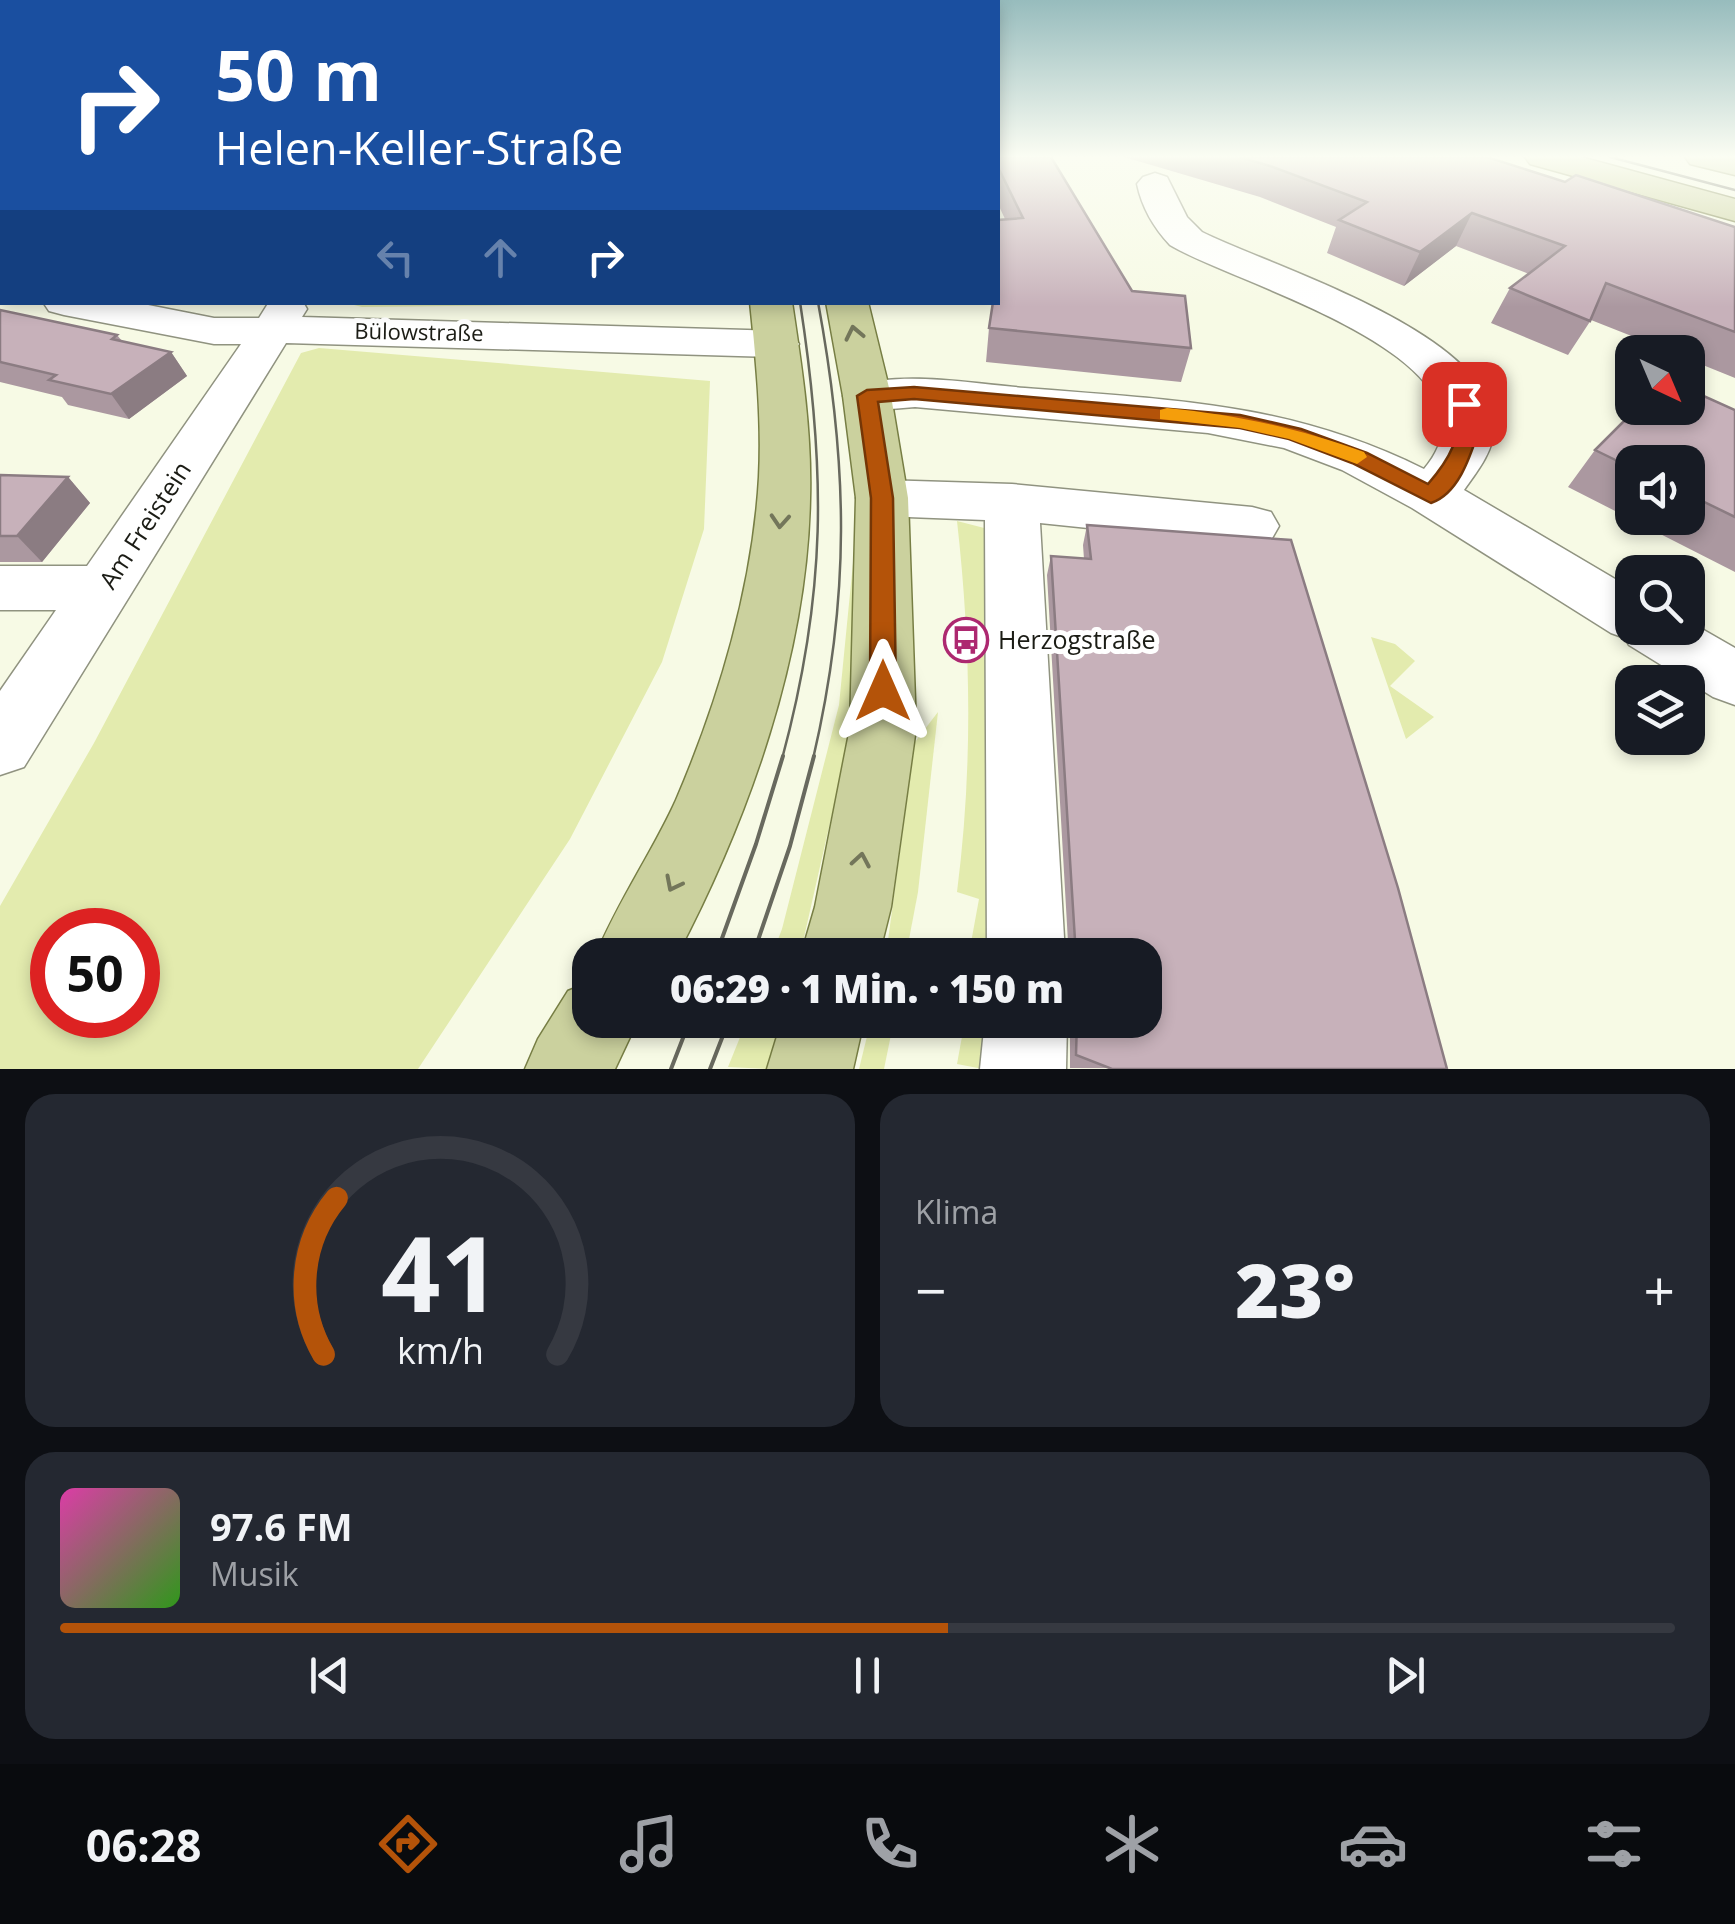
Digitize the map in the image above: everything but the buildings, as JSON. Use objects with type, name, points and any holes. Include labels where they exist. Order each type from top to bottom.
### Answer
[{"type":"main road","points":[[844,938],[883,728],[882,498],[867,396],[848,305]]},
{"type":"main road","points":[[644,938],[708,812],[755,662],[781,529],[782,423],[774,323]]},
{"type":"main road","points":[[568,1069],[586,1038]]},
{"type":"main road","points":[[810,1069],[818,1038]]},
{"type":"street","points":[[1163,207],[1184,236],[1376,326],[1422,352],[1457,386],[1471,424],[1456,464],[1431,495]]},
{"type":"street","name":"Bülowstraße","points":[[78,305],[182,328],[281,317],[336,330],[774,323]]},
{"type":"street","name":"Am Freistein","points":[[0,746],[281,317]]},
{"type":"street","points":[[867,396],[914,393],[1240,421],[1294,434],[1360,458],[1431,495],[1615,607]]},
{"type":"street","points":[[882,498],[1012,502],[1252,526]]},
{"type":"street","points":[[1012,502],[1025,938]]},
{"type":"street","points":[[0,588],[104,588]]},
{"type":"street","points":[[1678,645],[1735,679]]},
{"type":"street","points":[[1023,1069],[1025,1038]]},
{"type":"green space","points":[[354,305],[521,305],[362,307]]},
{"type":"green space","points":[[319,348],[710,381],[704,529],[662,662],[570,839],[418,1069],[0,1069],[0,906],[94,743],[301,353]]},
{"type":"green space","points":[[957,521],[992,530],[990,938],[972,938],[979,899],[957,892],[966,799],[965,614]]},
{"type":"green space","points":[[853,563],[861,563],[848,743],[804,938],[779,938],[782,929],[839,705]]},
{"type":"green space","points":[[1371,637],[1395,644],[1415,661],[1390,686],[1434,717],[1406,739]]},
{"type":"green space","points":[[938,712],[909,938],[888,938],[915,742]]},
{"type":"green space","points":[[740,1038],[777,1038],[768,1069],[728,1067]]},
{"type":"green space","points":[[867,1038],[890,1038],[884,1069],[859,1069]]},
{"type":"green space","points":[[962,1038],[987,1038],[983,1069],[957,1064]]},
{"type":"tram line","points":[[782,759],[807,641],[818,531],[814,421],[800,305]]},
{"type":"tram line","points":[[813,759],[834,642],[841,530],[835,419],[818,305]]},
{"type":"tram line","points":[[722,938],[783,756]]},
{"type":"tram line","points":[[759,938],[790,846],[814,756]]},
{"type":"tram line","points":[[671,1069],[683,1038]]},
{"type":"tram line","points":[[710,1069],[722,1038]]},
{"type":"slow traffic","points":[[1167,415],[1240,421],[1294,434],[1357,457]]},
{"type":"place","name":"Herzogstraße","points":[[966,640]]},
{"type":"route","points":[[883,691],[882,498],[867,396],[914,393],[1240,421],[1294,434],[1360,458],[1431,495],[1456,464],[1471,424],[1464,404]]}]
